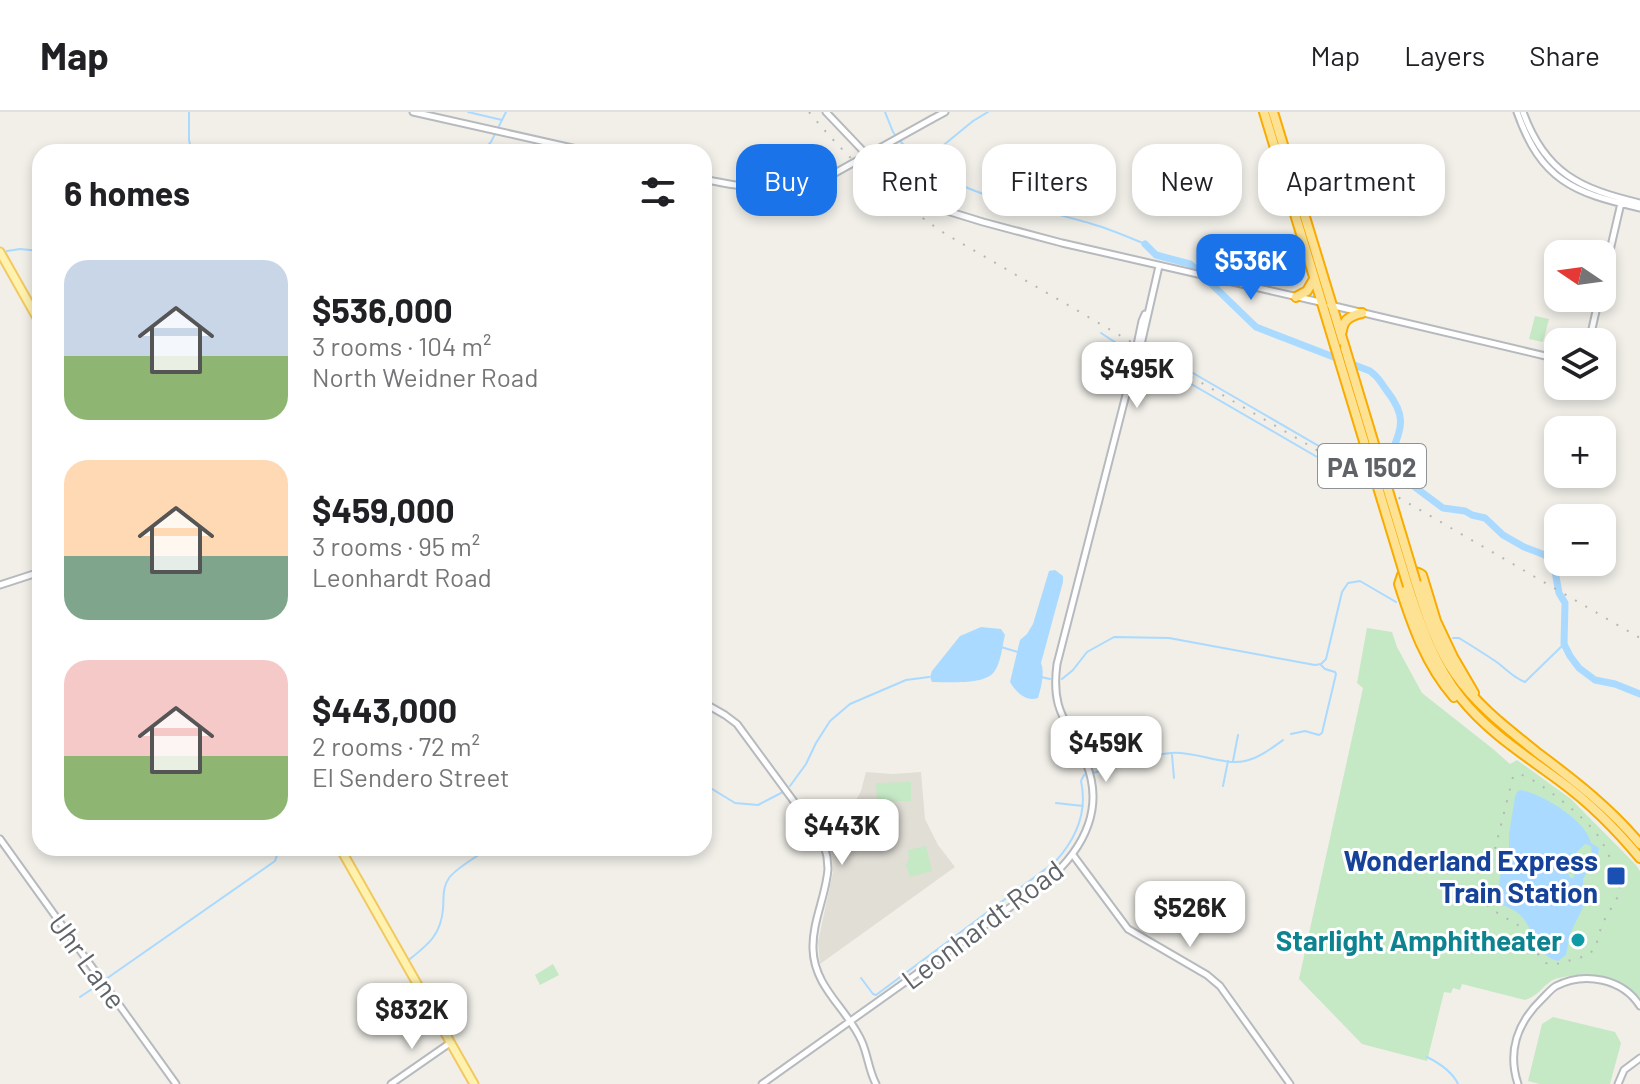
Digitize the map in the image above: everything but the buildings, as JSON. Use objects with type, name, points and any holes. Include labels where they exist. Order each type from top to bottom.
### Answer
[{"type":"highway","name":"PA 1502","points":[[1264,112],[1412,585],[1440,649],[1453,671],[1496,720],[1610,811],[1640,844]]},
{"type":"highway","name":"PA 1502","points":[[1273,112],[1345,348],[1422,630],[1434,655],[1447,679],[1475,713],[1504,741],[1578,796],[1619,833],[1640,858]]},
{"type":"highway","points":[[1296,297],[1307,291],[1315,278]]},
{"type":"highway","points":[[1341,335],[1342,325],[1347,319],[1362,313]]},
{"type":"highway","points":[[1475,713],[1447,688],[1423,651],[1399,584],[1402,575],[1417,572],[1422,575],[1436,621],[1480,704]]},
{"type":"main road","points":[[0,252],[32,309]]},
{"type":"main road","points":[[345,856],[474,1084]]},
{"type":"street","points":[[413,112],[556,144]]},
{"type":"street","points":[[826,112],[886,175],[931,206],[1010,230],[1544,356]]},
{"type":"street","points":[[712,181],[760,189],[793,186],[826,178],[945,112]]},
{"type":"street","points":[[1517,112],[1531,145],[1547,161],[1583,185],[1640,205]]},
{"type":"street","points":[[1523,112],[1547,161]]},
{"type":"street","points":[[1613,240],[1622,201]]},
{"type":"street","name":"Leonhardt Road","points":[[762,1084],[1040,886],[1073,855],[1088,827],[1093,798],[1085,761],[1059,710],[1055,682],[1057,664],[1159,266]]},
{"type":"street","points":[[0,585],[32,575]]},
{"type":"street","points":[[712,707],[737,724],[823,841],[828,869],[813,940],[813,958],[822,983],[850,1020],[864,1045],[869,1070],[876,1084]]},
{"type":"street","name":"Uhr Lane","points":[[0,839],[176,1084]]},
{"type":"street","points":[[1073,855],[1128,929],[1207,975],[1220,986],[1290,1084]]},
{"type":"street","points":[[1518,1084],[1513,1056],[1523,1020],[1556,986],[1584,979],[1608,981],[1627,990],[1640,1006]]},
{"type":"street","points":[[391,1084],[450,1043]]},
{"type":"street","points":[[1618,1084],[1624,1070],[1640,1058]]},
{"type":"shaded area","points":[[866,772],[921,772],[925,819],[938,845],[955,867],[820,964],[818,942],[833,872],[831,850],[824,834],[852,808]]},
{"type":"green space","points":[[1535,316],[1549,319],[1544,328],[1543,342],[1529,339]]},
{"type":"green space","points":[[1367,628],[1392,632],[1422,693],[1510,764],[1517,760],[1571,799],[1636,865],[1640,871],[1640,998],[1625,985],[1590,975],[1555,979],[1525,1000],[1462,984],[1460,990],[1453,988],[1451,993],[1444,992],[1427,1061],[1362,1044],[1299,979],[1363,688],[1357,683]]},
{"type":"green space","points":[[911,782],[911,801],[877,802],[876,783]]},
{"type":"green space","points":[[926,846],[932,871],[910,877],[906,865],[908,850]]},
{"type":"green space","points":[[553,964],[559,975],[540,985],[535,975]]},
{"type":"green space","points":[[1553,1017],[1615,1032],[1621,1043],[1610,1084],[1540,1084],[1528,1081],[1542,1024]]},
{"type":"water","points":[[1055,570],[1063,576],[1063,582],[1041,663],[1043,676],[1038,698],[1029,699],[1018,693],[1010,682],[1020,640],[1033,624],[1049,571]]},
{"type":"water","points":[[981,627],[1001,629],[1005,635],[994,672],[974,681],[932,682],[932,671],[960,636]]},
{"type":"water","points":[[1517,792],[1529,792],[1562,809],[1599,848],[1583,879],[1584,905],[1570,934],[1566,955],[1558,961],[1545,954],[1519,914],[1498,902],[1500,876],[1509,853],[1509,834]],"holes":[[[1585,844],[1591,846],[1592,854],[1570,878],[1567,871],[1577,852]]]},
{"type":"waterway","points":[[189,112],[190,144]]},
{"type":"waterway","points":[[468,112],[502,120]]},
{"type":"waterway","points":[[489,144],[506,112]]},
{"type":"waterway","points":[[885,112],[896,136]]},
{"type":"waterway","points":[[945,144],[988,112]]},
{"type":"waterway","points":[[900,141],[920,160],[965,187],[1099,226],[1145,244]]},
{"type":"waterway","points":[[1145,244],[1156,255],[1190,264],[1256,327],[1376,376],[1394,400],[1400,416],[1390,457],[1396,473],[1443,508],[1485,518],[1503,535],[1545,555],[1554,566],[1559,593],[1565,603],[1564,644],[1570,656],[1579,668],[1595,680],[1640,694]]},
{"type":"waterway","points":[[7,251],[32,250]]},
{"type":"waterway","points":[[1101,333],[1130,352]]},
{"type":"waterway","points":[[1154,352],[1367,474],[1371,472]]},
{"type":"waterway","points":[[1127,367],[1128,353]]},
{"type":"waterway","points":[[1143,356],[1367,486]]},
{"type":"waterway","points":[[1384,467],[1391,465]]},
{"type":"waterway","points":[[1062,679],[1087,652],[1114,637],[1169,638],[1321,664],[1326,659],[1342,592],[1348,583],[1360,581],[1396,602]]},
{"type":"waterway","points":[[1453,638],[1459,638],[1525,682],[1564,644]]},
{"type":"waterway","points":[[1001,647],[1018,652]]},
{"type":"waterway","points":[[1291,734],[1305,731],[1322,733],[1336,674],[1321,665]]},
{"type":"waterway","points":[[790,786],[830,721],[850,704],[906,680],[929,677]]},
{"type":"waterway","points":[[1041,677],[1050,679]]},
{"type":"waterway","points":[[1233,761],[1238,735]]},
{"type":"waterway","points":[[1093,773],[1141,758],[1171,753],[1228,762],[1245,761],[1283,740]]},
{"type":"waterway","points":[[1172,755],[1174,778]]},
{"type":"waterway","points":[[1223,786],[1228,761]]},
{"type":"waterway","points":[[861,978],[876,995],[1055,862],[1078,825],[1083,804],[1081,781],[1084,775]]},
{"type":"waterway","points":[[712,789],[735,803],[758,805],[783,792]]},
{"type":"waterway","points":[[1056,803],[1083,806]]},
{"type":"waterway","points":[[106,979],[275,861],[277,856]]},
{"type":"waterway","points":[[410,959],[437,932],[442,918],[444,889],[449,878],[477,856]]},
{"type":"waterway","points":[[80,997],[98,985]]},
{"type":"waterway","points":[[1427,1057],[1449,1071],[1458,1084]]},
{"type":"railway","points":[[809,112],[872,178],[944,233],[1640,638]]},
{"type":"railway","points":[[1614,868],[1599,837],[1582,818],[1527,777],[1519,774],[1513,777],[1486,885],[1484,898],[1489,908],[1518,925],[1537,953],[1546,963],[1553,965],[1586,956],[1595,949],[1602,924],[1620,893],[1619,883]]},
{"type":"place","name":"Wonderland Express Train Station","points":[[1616,876]]},
{"type":"place","name":"Starlight Amphitheater","points":[[1578,940]]}]
